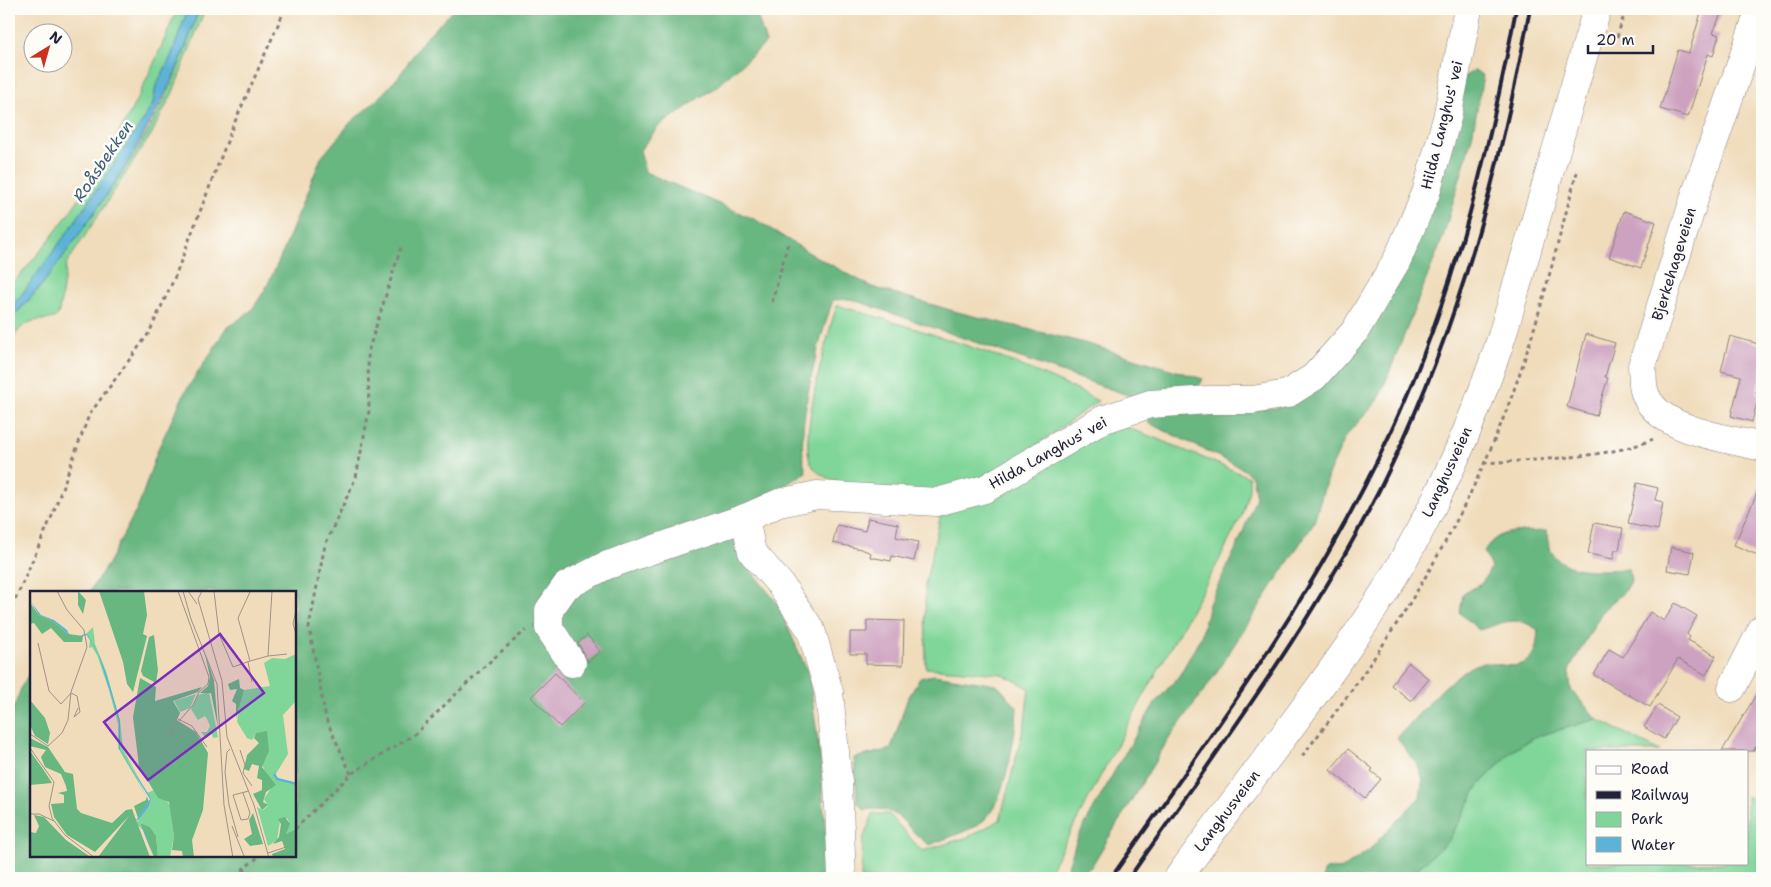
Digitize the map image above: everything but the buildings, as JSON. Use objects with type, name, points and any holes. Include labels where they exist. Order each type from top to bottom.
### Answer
[{"type":"street","name":"Hilda Langhus' vei","points":[[548,610],[566,586],[605,566],[745,518],[779,503],[817,496],[937,502],[985,489],[1102,420],[1150,404],[1209,400],[1253,400],[1287,394],[1314,377],[1355,332],[1397,260],[1426,193],[1446,118],[1468,9]]},
{"type":"street","name":"Langhusveien","points":[[1178,878],[1305,708],[1366,621],[1395,574],[1452,468],[1502,336],[1597,9]]},
{"type":"street","name":"Bjerkehageveien","points":[[1760,9],[1696,193],[1642,366],[1644,390],[1651,404],[1661,416],[1674,423],[1762,447]]},
{"type":"street","points":[[745,518],[752,552],[780,584],[811,630],[830,692],[838,782],[842,878]]},
{"type":"street","points":[[548,610],[549,628],[572,663]]},
{"type":"street","points":[[1732,688],[1756,657],[1762,629]]},
{"type":"path","points":[[9,614],[52,516],[89,415],[149,333],[174,279],[233,126],[285,9]]},
{"type":"path","points":[[772,302],[788,243]]},
{"type":"path","points":[[351,774],[326,719],[309,628],[326,545],[356,477],[369,411],[368,352],[402,244]]},
{"type":"path","points":[[1484,463],[1567,456],[1628,448],[1656,438],[1674,423]]},
{"type":"path","points":[[296,828],[351,774],[415,734],[487,664],[548,610]]},
{"type":"path","points":[[239,878],[244,868],[259,857]]},
{"type":"path","points":[[244,868],[248,878]]},
{"type":"green space","points":[[177,9],[188,9],[171,57],[156,86],[153,104],[70,229],[20,297],[9,308],[9,287],[36,256],[85,191],[126,120]]},
{"type":"green space","points":[[199,9],[205,9],[173,92],[152,133],[67,263],[57,316],[52,319],[37,320],[26,324],[9,343],[9,320],[30,299],[57,265],[118,179],[150,128],[178,69]]},
{"type":"green space","points":[[455,9],[755,9],[766,43],[717,86],[658,127],[640,150],[645,172],[756,220],[811,254],[872,287],[957,312],[1081,342],[1203,379],[1199,386],[1133,397],[851,299],[833,300],[815,361],[805,411],[803,455],[806,472],[756,504],[726,516],[743,561],[777,603],[809,675],[821,765],[828,878],[9,878],[9,720],[22,686],[30,672],[30,857],[296,857],[296,591],[90,591],[109,562],[139,505],[158,449],[185,392],[227,328],[251,311],[265,290],[283,252],[321,158],[351,122],[378,99],[399,76],[425,38]]},
{"type":"green space","points":[[1475,70],[1483,76],[1472,137],[1443,237],[1378,401],[1347,434],[1328,475],[1314,522],[1210,682],[1168,740],[1091,867],[1073,878],[1068,866],[1078,837],[1155,703],[1179,676],[1201,637],[1209,604],[1240,540],[1256,497],[1252,476],[1240,467],[1149,423],[1144,412],[1277,408],[1366,337],[1465,76]]},
{"type":"green space","points":[[837,305],[1002,358],[1067,385],[1098,401],[1000,468],[958,487],[919,492],[852,484],[829,479],[816,471],[812,465],[809,458],[808,444],[812,404],[827,338]]},
{"type":"green space","points":[[1112,422],[1249,477],[1249,490],[1242,515],[1216,566],[1132,717],[1046,878],[861,878],[863,839],[873,814],[889,814],[922,851],[968,837],[1000,820],[1025,722],[1029,688],[1002,674],[926,668],[925,585],[942,509]]},
{"type":"green space","points":[[1547,531],[1549,546],[1555,557],[1565,564],[1589,570],[1629,569],[1631,581],[1626,590],[1603,610],[1569,670],[1571,690],[1597,719],[1534,737],[1511,752],[1478,786],[1449,840],[1407,878],[1322,878],[1325,870],[1343,868],[1368,851],[1420,797],[1423,779],[1418,766],[1397,738],[1444,687],[1465,670],[1475,665],[1488,663],[1515,666],[1527,661],[1533,654],[1536,647],[1538,630],[1530,625],[1523,622],[1509,621],[1479,630],[1460,613],[1463,594],[1481,584],[1491,568],[1484,551],[1490,543],[1511,532]]},
{"type":"green space","points":[[934,675],[997,685],[1017,707],[1008,768],[991,812],[983,821],[972,828],[930,845],[895,814],[878,809],[865,810],[857,802],[854,758],[891,749],[907,700],[920,678]]},
{"type":"green space","points":[[1597,719],[1658,750],[1586,750],[1586,864],[1748,864],[1748,796],[1762,803],[1762,878],[1407,878],[1449,840],[1478,786],[1511,752],[1534,737]]},
{"type":"water","points":[[188,9],[199,9],[177,67],[152,120],[122,171],[60,261],[41,286],[9,320],[9,308],[20,297],[70,229],[153,104],[156,86],[171,57]]},
{"type":"railway","points":[[1111,878],[1253,674],[1319,569],[1378,459],[1403,405],[1445,295],[1478,182],[1505,67],[1516,9]]},
{"type":"railway","points":[[1129,878],[1235,727],[1303,625],[1364,519],[1392,464],[1417,409],[1439,353],[1476,241],[1506,126],[1530,9]]},
{"type":"water label","name":"Roåsbekken","points":[[103,161]]}]
